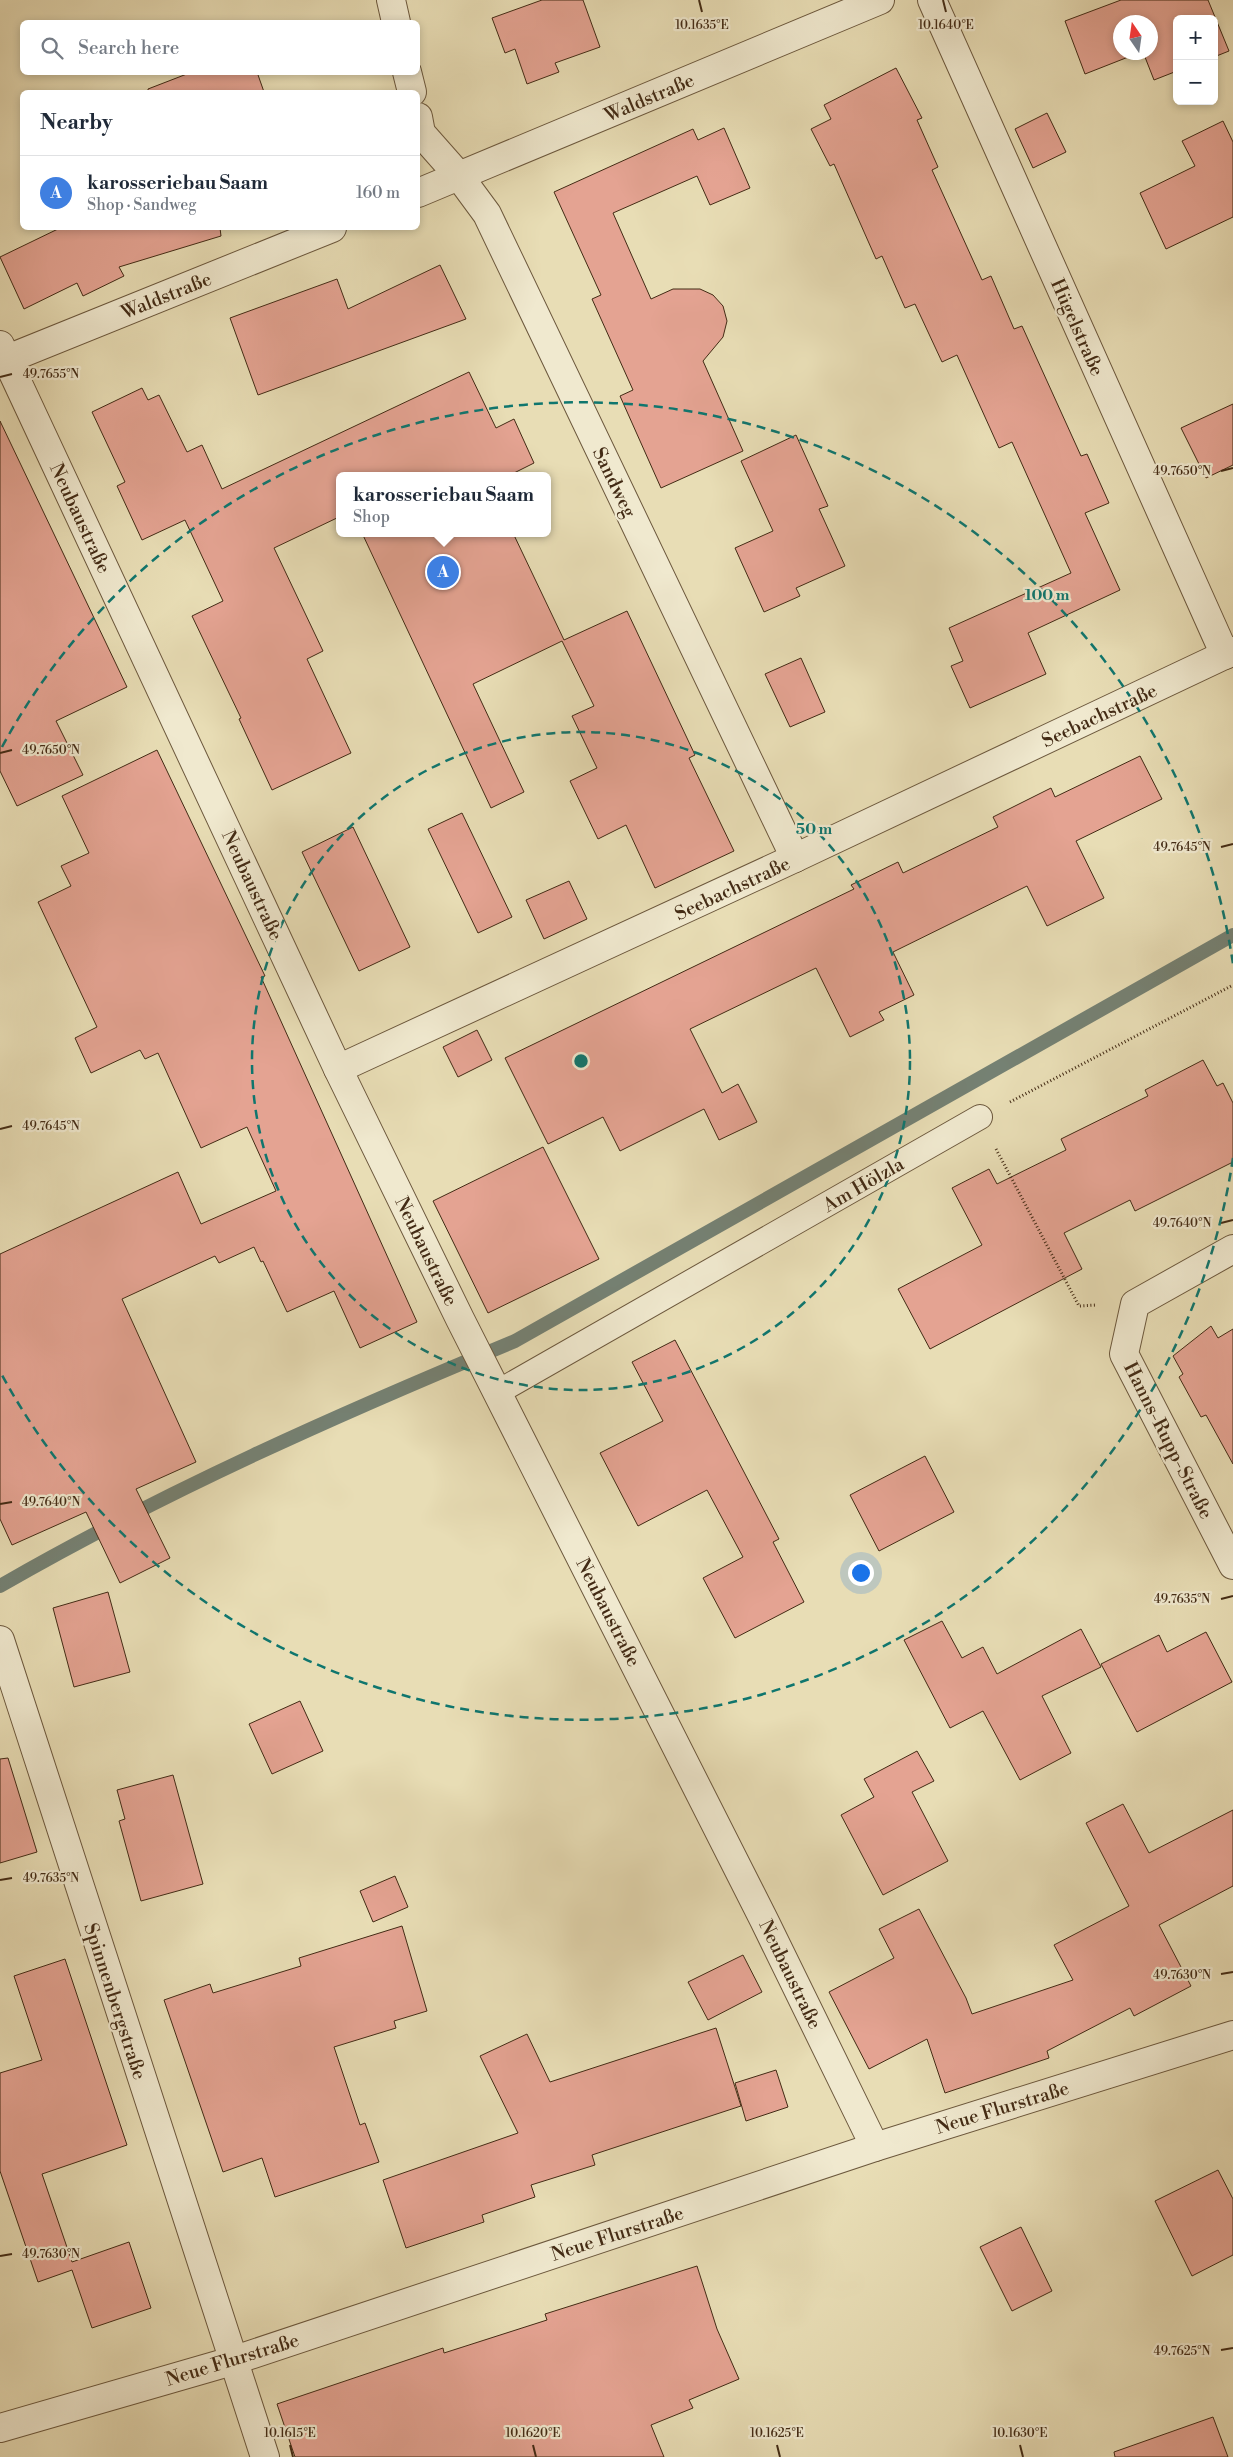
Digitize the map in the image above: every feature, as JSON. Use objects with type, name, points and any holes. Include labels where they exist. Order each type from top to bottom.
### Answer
[{"type":"street","points":[[390,0],[395,20]]},
{"type":"street","name":"Waldstraße","points":[[420,192],[880,0]]},
{"type":"street","name":"Hügelstraße","points":[[932,0],[1229,653]]},
{"type":"street","points":[[408,75],[412,90]]},
{"type":"street","name":"Sandweg","points":[[420,128],[421,133],[459,176],[487,214],[795,858]]},
{"type":"street","name":"Waldstraße","points":[[2,355],[327,230]]},
{"type":"street","name":"Neubaustraße","points":[[2,355],[338,1069],[460,1319],[764,1920],[876,2147]]},
{"type":"street","name":"Seebachstraße","points":[[338,1069],[795,858],[1229,653]]},
{"type":"street","points":[[1135,1304],[1233,1249]]},
{"type":"street","name":"Hanns-Rupp-Straße","points":[[1135,1304],[1124,1354],[1233,1565]]},
{"type":"street","name":"Spinnenbergstraße","points":[[0,1640],[232,2361],[265,2457]]},
{"type":"street","name":"Neue Flurstraße","points":[[0,2428],[232,2361],[876,2147],[1233,2034]]},
{"type":"lane","name":"Am Hölzla","points":[[498,1392],[980,1117]]},
{"type":"path","points":[[1135,1304],[1079,1306],[980,1117],[1233,985]]},
{"type":"building","points":[[542,0],[583,0],[600,47],[555,63],[559,72],[527,84],[515,49],[505,53],[492,18]]},
{"type":"building","points":[[1121,0],[1208,0],[1214,15],[1173,15],[1173,73],[1154,80],[1146,60],[1158,60],[1158,15],[1113,15],[1113,60],[1121,60],[1085,74],[1065,21]]},
{"type":"building","points":[[1218,24],[1229,51],[1218,55]]},
{"type":"building","points":[[896,68],[922,118],[917,120],[938,167],[932,170],[982,280],[991,276],[1014,329],[1022,326],[1081,456],[1087,454],[1109,503],[1085,513],[1120,590],[1028,633],[1046,674],[970,708],[951,666],[963,661],[949,628],[1071,573],[1012,442],[999,448],[957,355],[942,362],[915,304],[905,308],[882,256],[876,259],[834,164],[830,166],[811,129],[831,119],[824,105]]},
{"type":"building","points":[[184,75],[258,75],[263,90],[148,90]]},
{"type":"building","points":[[1047,113],[1066,152],[1033,168],[1015,129]]},
{"type":"building","points":[[1223,121],[1233,142],[1233,217],[1166,249],[1140,193],[1195,166],[1182,141]]},
{"type":"building","points":[[724,128],[750,188],[710,205],[697,176],[613,213],[651,299],[673,289],[700,289],[713,295],[723,306],[727,321],[723,337],[703,361],[743,451],[661,488],[620,396],[633,390],[592,299],[601,295],[554,192],[693,129],[698,140]]},
{"type":"building","points":[[56,230],[220,230],[221,236],[119,267],[124,276],[83,296],[77,283],[24,309],[0,257]]},
{"type":"building","points":[[440,265],[466,319],[258,395],[230,318],[337,279],[348,309]]},
{"type":"building","points":[[469,372],[496,428],[514,419],[534,463],[516,472],[336,472],[336,518],[274,548],[323,651],[307,659],[351,753],[272,790],[239,719],[241,718],[192,616],[223,601],[185,520],[142,540],[117,486],[125,482],[92,412],[142,388],[148,400],[159,395],[187,452],[202,445],[222,489]]},
{"type":"building","points":[[1233,404],[1233,465],[1206,478],[1181,428]]},
{"type":"building","points":[[0,421],[127,687],[56,721],[83,775],[17,806],[0,771]]},
{"type":"building","points":[[796,435],[828,506],[819,509],[845,566],[796,588],[800,596],[764,612],[735,548],[773,531],[741,461]]},
{"type":"building","points":[[364,537],[515,537],[564,640],[627,611],[695,755],[689,758],[734,851],[655,888],[626,825],[598,839],[570,781],[597,768],[572,716],[594,706],[562,641],[473,684],[524,792],[491,808]]},
{"type":"building","points":[[801,658],[825,712],[790,727],[765,674]]},
{"type":"building","points":[[157,750],[265,976],[261,977],[417,1322],[360,1348],[334,1291],[287,1312],[263,1261],[261,1262],[254,1247],[219,1263],[215,1256],[122,1299],[196,1462],[136,1489],[170,1558],[120,1583],[86,1512],[12,1545],[0,1519],[0,1254],[178,1172],[201,1224],[276,1191],[247,1127],[201,1148],[158,1053],[145,1059],[140,1050],[91,1073],[75,1038],[97,1027],[38,902],[71,886],[61,866],[89,853],[62,796]]},
{"type":"building","points":[[1140,756],[1162,799],[1076,841],[1104,898],[1047,926],[1027,886],[893,952],[914,995],[879,1012],[884,1020],[850,1037],[816,968],[690,1029],[722,1093],[738,1084],[757,1122],[719,1140],[704,1109],[620,1151],[603,1117],[548,1144],[505,1058],[854,889],[851,885],[898,862],[903,873],[998,827],[993,817],[1051,788],[1055,797]]},
{"type":"building","points":[[462,813],[512,917],[478,933],[428,829]]},
{"type":"building","points":[[353,827],[410,947],[359,971],[302,852]]},
{"type":"building","points":[[569,881],[587,919],[544,939],[526,900]]},
{"type":"building","points":[[477,1030],[492,1060],[458,1077],[443,1047]]},
{"type":"building","points":[[1203,1060],[1217,1086],[1223,1083],[1233,1103],[1233,1162],[1135,1211],[1130,1200],[1064,1233],[1082,1269],[930,1349],[898,1289],[982,1245],[952,1188],[989,1169],[997,1184],[1066,1150],[1061,1139],[1148,1096],[1145,1090]]},
{"type":"building","points":[[543,1147],[599,1259],[488,1313],[433,1201]]},
{"type":"building","points":[[1211,1326],[1218,1338],[1233,1329],[1233,1464],[1206,1415],[1201,1417],[1179,1377],[1183,1374],[1173,1356]]},
{"type":"building","points":[[675,1340],[779,1539],[773,1542],[804,1602],[735,1638],[703,1578],[743,1557],[707,1490],[638,1526],[600,1453],[663,1421],[632,1362]]},
{"type":"building","points":[[925,1456],[954,1512],[879,1551],[850,1495]]},
{"type":"building","points":[[108,1592],[130,1672],[74,1687],[53,1608]]},
{"type":"building","points":[[942,1621],[962,1658],[983,1647],[997,1674],[1081,1629],[1101,1667],[1042,1696],[1071,1753],[1020,1780],[983,1711],[950,1728],[904,1640]]},
{"type":"building","points":[[1206,1632],[1232,1682],[1137,1732],[1101,1664],[1159,1635],[1167,1652]]},
{"type":"building","points":[[300,1701],[323,1751],[272,1774],[249,1724]]},
{"type":"building","points":[[917,1751],[934,1781],[912,1792],[948,1861],[883,1895],[841,1815],[874,1797],[864,1779]]},
{"type":"building","points":[[8,1758],[37,1852],[0,1863],[0,1759]]},
{"type":"building","points":[[173,1775],[203,1884],[141,1901],[119,1821],[125,1819],[117,1790]]},
{"type":"building","points":[[1123,1804],[1149,1853],[1233,1810],[1233,1886],[1159,1925],[1191,1986],[1134,2016],[1130,2008],[1047,2051],[1049,2058],[945,2093],[927,2039],[869,2069],[829,1992],[894,1958],[879,1929],[919,1909],[966,1998],[972,2014],[1073,1980],[1054,1945],[1129,1906],[1086,1823]]},
{"type":"building","points":[[395,1876],[408,1907],[373,1922],[360,1891]]},
{"type":"building","points":[[402,1926],[427,2011],[394,2021],[396,2028],[334,2047],[360,2125],[365,2123],[379,2162],[275,2197],[262,2158],[223,2172],[164,2000],[210,1984],[213,1993],[301,1966],[299,1958]]},
{"type":"building","points":[[743,1955],[762,1992],[708,2020],[688,1982]]},
{"type":"building","points":[[65,1959],[127,2145],[42,2174],[72,2262],[129,2242],[151,2308],[92,2328],[72,2270],[38,2282],[0,2171],[0,2073],[42,2060],[14,1976]]},
{"type":"building","points":[[716,2028],[741,2106],[592,2155],[595,2165],[531,2185],[535,2197],[482,2215],[484,2222],[406,2248],[383,2180],[518,2133],[480,2056],[527,2034],[550,2082]]},
{"type":"building","points":[[776,2070],[788,2107],[746,2121],[735,2083]]},
{"type":"building","points":[[1218,2170],[1233,2199],[1233,2255],[1192,2276],[1155,2201]]},
{"type":"building","points":[[1021,2227],[1052,2291],[1012,2311],[980,2247]]},
{"type":"building","points":[[697,2266],[717,2329],[739,2379],[689,2400],[693,2408],[651,2425],[664,2457],[295,2457],[277,2404],[443,2348],[444,2353],[547,2320],[545,2314]]},
{"type":"building","points":[[1213,2417],[1228,2457],[1115,2457],[1114,2452]]},
{"type":"waterway","points":[[0,1586],[125,1518],[253,1455],[515,1341],[1233,935]]},
{"type":"place","name":"karosseriebau Saam","points":[[443,572]]}]
